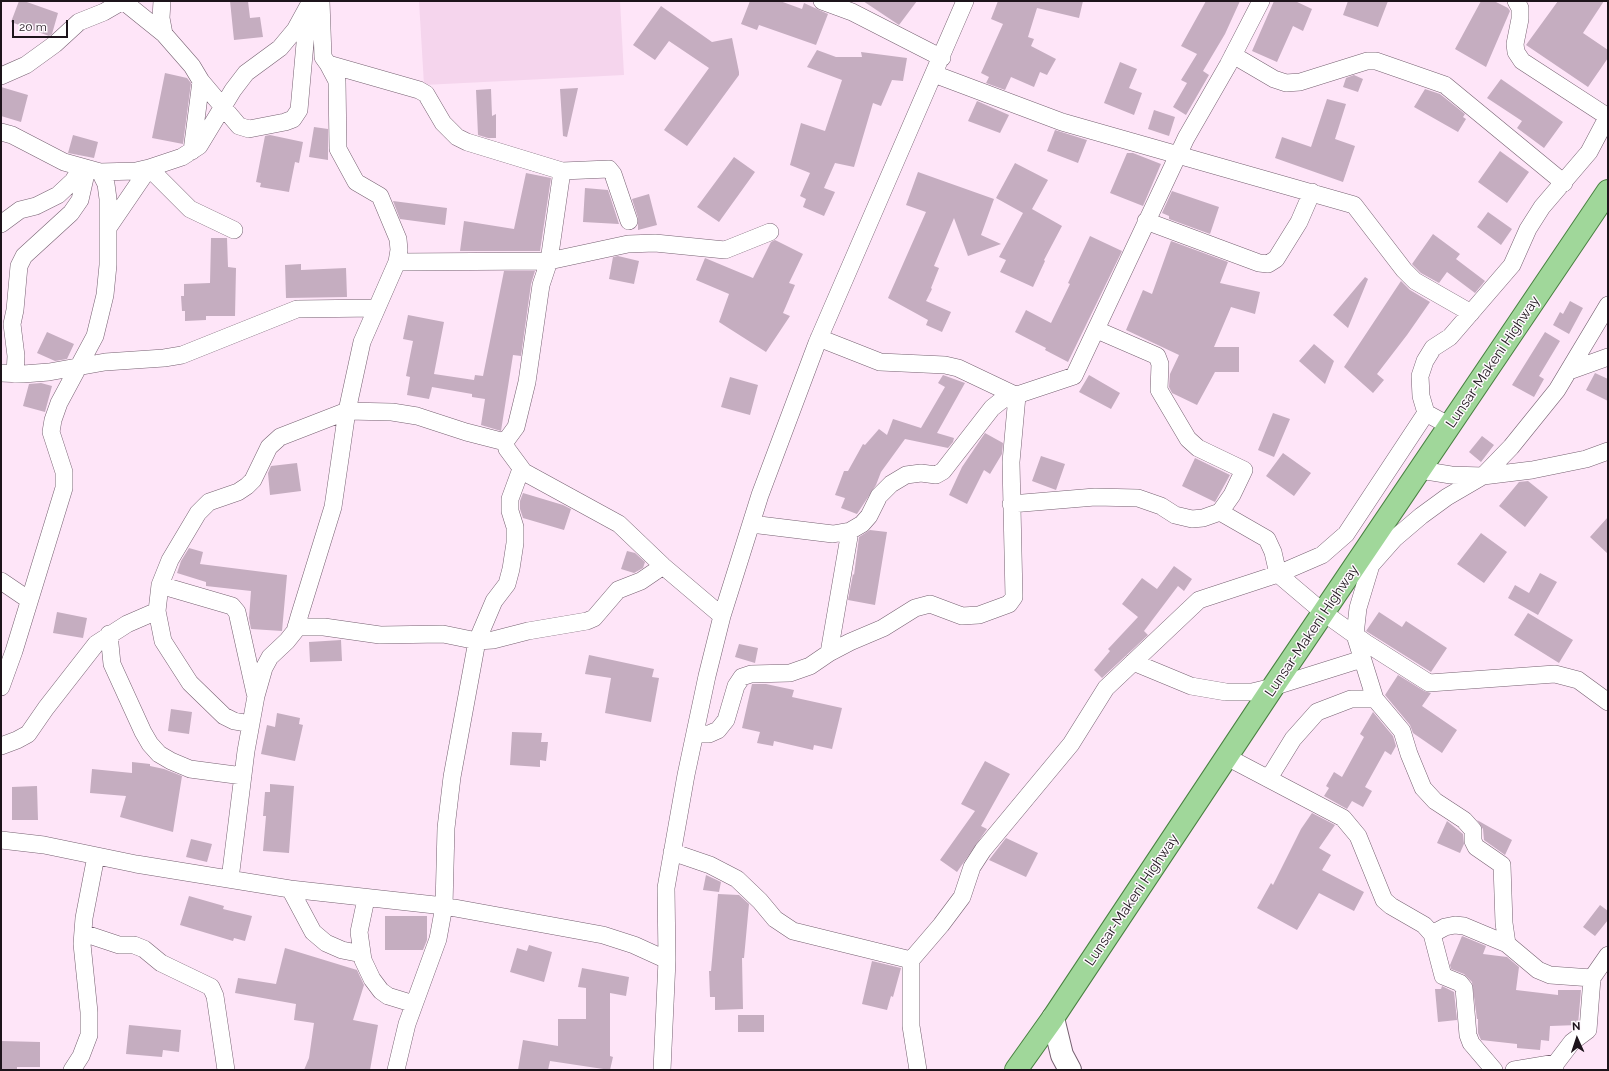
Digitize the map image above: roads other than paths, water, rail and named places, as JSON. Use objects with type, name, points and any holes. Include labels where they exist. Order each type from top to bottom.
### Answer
[{"type":"main road","name":"Lunsar-Makeni Highway","points":[[1016,1070],[1053,1018],[1228,757],[1273,687],[1608,191]]},
{"type":"main road","points":[[1053,1018],[1062,1055],[1070,1070]]},
{"type":"street","points":[[1,76],[26,65],[55,44],[79,22],[104,12],[123,1],[164,34],[192,66],[201,81],[223,109],[239,126],[249,129],[285,122],[293,119],[299,110],[313,3]]},
{"type":"street","points":[[162,1],[161,18],[164,34]]},
{"type":"street","points":[[822,1],[854,7],[942,58]]},
{"type":"street","points":[[662,1070],[667,960],[666,888],[695,734],[722,616],[751,524],[784,430],[819,338],[942,58],[965,1]]},
{"type":"street","points":[[751,524],[833,534],[850,531],[862,524],[869,516],[879,496],[891,484],[906,475],[921,473],[936,475],[943,471],[992,408],[1002,400],[1074,376],[1097,330],[1177,156],[1261,1]]},
{"type":"street","points":[[1450,426],[1426,413],[1421,396],[1420,376],[1426,361],[1434,348],[1450,337],[1512,265],[1528,229],[1542,207],[1590,152],[1608,117],[1522,61],[1516,52],[1515,44],[1520,19],[1520,8],[1516,1]]},
{"type":"street","points":[[230,879],[242,776],[256,696],[264,668],[270,657],[287,641],[296,627],[333,507],[347,411],[362,342],[397,262],[398,239],[380,196],[356,182],[338,149],[337,81],[324,57],[313,3]]},
{"type":"street","points":[[1,132],[12,135],[64,162],[90,169],[136,171],[170,162],[199,146],[223,109],[233,90],[246,73],[280,48],[295,30],[313,3]]},
{"type":"street","points":[[1233,55],[1274,79],[1286,83],[1300,82],[1367,61],[1376,61],[1445,85],[1564,183]]},
{"type":"street","points":[[328,64],[419,90],[426,94],[444,123],[457,137],[467,142],[562,171],[609,170],[613,174],[629,221]]},
{"type":"street","points":[[934,74],[1062,122],[1177,156],[1312,192],[1354,205],[1404,270],[1415,281],[1471,312]]},
{"type":"street","points":[[192,151],[201,81]]},
{"type":"street","points":[[108,228],[150,168]]},
{"type":"street","points":[[150,168],[190,208],[234,230]]},
{"type":"street","points":[[90,169],[80,200],[71,213],[24,256],[19,266],[15,310],[12,324],[16,356],[8,373],[50,372],[105,362],[156,359],[182,355],[298,309],[376,308]]},
{"type":"street","points":[[1,224],[20,210],[36,206],[58,195],[72,181],[90,169]]},
{"type":"street","points":[[1,687],[64,488],[64,472],[51,432],[53,420],[59,403],[96,336],[105,295],[108,265],[106,184],[90,169]]},
{"type":"street","points":[[505,442],[516,427],[527,382],[541,285],[549,261],[562,171]]},
{"type":"street","points":[[1146,221],[1259,263],[1268,264],[1276,259],[1299,222],[1312,192]]},
{"type":"street","points":[[397,262],[549,261],[628,244],[655,244],[725,250],[770,232]]},
{"type":"street","points":[[1507,944],[1504,923],[1502,865],[1476,847],[1473,841],[1473,830],[1464,820],[1435,802],[1424,788],[1409,754],[1402,731],[1375,699],[1355,635],[1358,608],[1371,565],[1394,539],[1421,516],[1448,497],[1483,476],[1511,446],[1558,390],[1608,305]]},
{"type":"street","points":[[1011,504],[1095,497],[1138,498],[1155,504],[1175,515],[1192,520],[1220,512],[1232,495],[1244,470],[1198,448],[1188,439],[1159,390],[1160,364],[1157,356],[1097,330]]},
{"type":"street","points":[[819,338],[880,362],[945,365],[958,368],[1017,396]]},
{"type":"street","points":[[1568,371],[1608,357]]},
{"type":"street","points":[[695,734],[709,734],[718,730],[726,720],[736,686],[742,677],[751,674],[790,673],[810,666],[829,653],[850,642],[883,628],[916,608],[930,604],[962,616],[979,615],[1009,604],[1014,597],[1011,462],[1017,396]]},
{"type":"street","points":[[251,724],[234,721],[224,716],[190,683],[163,641],[157,611],[160,585],[170,560],[198,514],[209,502],[238,492],[247,486],[253,480],[268,447],[280,437],[295,429],[347,411],[392,412],[417,416],[466,432],[505,442]]},
{"type":"street","points":[[918,1070],[911,1026],[911,960],[941,925],[962,896],[972,867],[983,850],[1071,744],[1106,688],[1199,600],[1278,574],[1322,555],[1346,534],[1426,413]]},
{"type":"street","points":[[505,442],[507,449],[524,472],[619,524],[663,566],[722,616]]},
{"type":"street","points":[[1420,470],[1451,475],[1483,476],[1532,470],[1586,459],[1608,451]]},
{"type":"street","points":[[396,1070],[407,1024],[438,939],[444,906],[446,828],[452,777],[477,641],[494,601],[507,584],[511,569],[515,543],[515,527],[510,511],[510,499],[521,469]]},
{"type":"street","points":[[1220,512],[1267,539],[1273,552],[1278,574],[1324,612],[1355,635],[1429,683],[1555,674],[1578,680],[1608,702]]},
{"type":"street","points":[[829,653],[850,531]]},
{"type":"street","points":[[296,627],[324,627],[380,635],[443,634],[477,641],[492,640],[528,631],[587,621],[594,618],[618,590],[641,581],[663,566]]},
{"type":"street","points":[[1,581],[13,591],[29,600]]},
{"type":"street","points":[[160,585],[232,606],[237,612],[256,696]]},
{"type":"street","points":[[1,746],[18,740],[28,734],[96,644],[109,634],[127,624],[157,611]]},
{"type":"street","points":[[109,634],[112,664],[142,732],[159,754],[190,769],[242,776]]},
{"type":"street","points":[[1133,662],[1191,686],[1226,692],[1252,692],[1273,687],[1362,659]]},
{"type":"street","points":[[1269,778],[1293,739],[1317,712],[1351,699],[1375,699]]},
{"type":"street","points":[[1228,757],[1342,818],[1358,836],[1384,900],[1391,906],[1424,925],[1432,934],[1443,976],[1460,983],[1464,988],[1468,1035],[1471,1042],[1494,1070]]},
{"type":"street","points":[[1,840],[44,845],[136,864],[290,889],[366,899],[444,906],[603,935],[634,945],[667,960]]},
{"type":"street","points":[[672,852],[710,865],[737,879],[760,901],[775,919],[793,931],[911,960]]},
{"type":"street","points":[[72,1070],[81,1056],[89,1035],[89,1012],[83,971],[83,933],[96,856]]},
{"type":"street","points":[[290,889],[313,932],[326,942],[342,950],[362,954]]},
{"type":"street","points":[[366,899],[358,932],[362,954],[372,979],[381,991],[388,996],[414,1004]]},
{"type":"street","points":[[1432,934],[1445,927],[1455,925],[1464,926],[1507,944],[1538,970],[1550,975],[1592,978]]},
{"type":"street","points":[[83,933],[119,945],[134,946],[144,949],[161,963],[211,987],[215,996],[226,1070]]},
{"type":"street","points":[[1514,1070],[1555,1066],[1572,1042],[1588,1030],[1592,978],[1608,955]]}]
